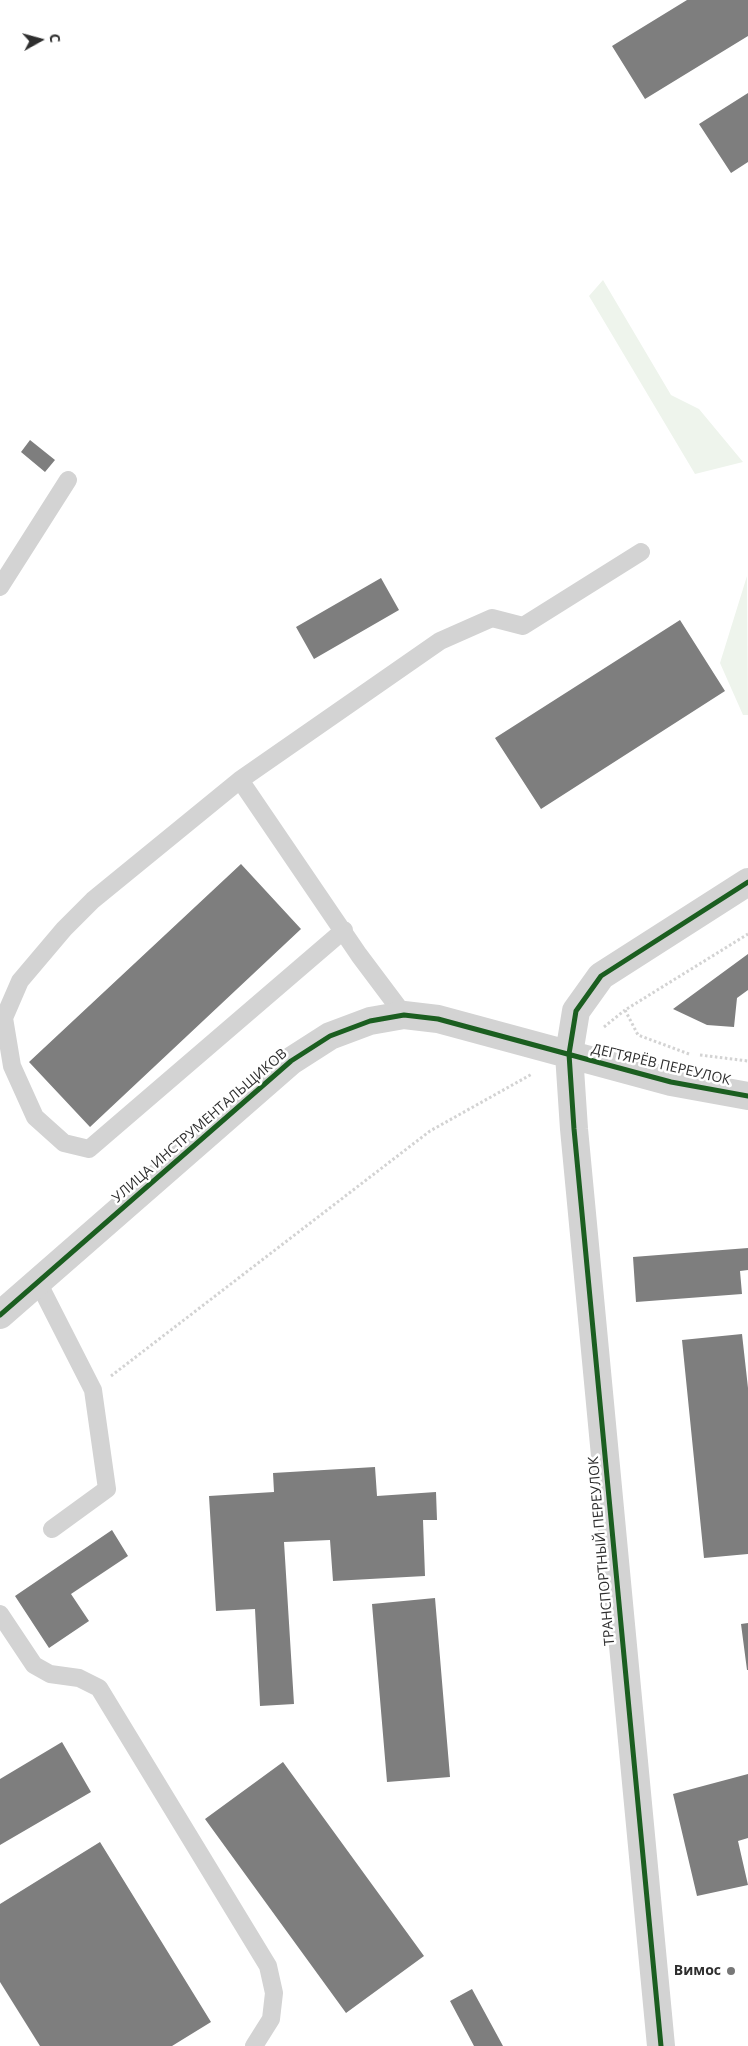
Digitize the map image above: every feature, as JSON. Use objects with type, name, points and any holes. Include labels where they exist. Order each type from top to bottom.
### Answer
[{"type":"street","points":[[569,1054],[576,1011],[601,976],[748,882]]},
{"type":"street","name":"УЛИЦА ИНСТРУМЕНТАЛЬЩИКОВ","points":[[0,1315],[291,1061],[330,1036],[370,1022],[404,1015],[438,1019],[569,1054]]},
{"type":"street","name":"ДЕГТЯРЁВ ПЕРЕУЛОК","points":[[569,1054],[670,1082],[748,1096]]},
{"type":"street","name":"ТРАНСПОРТНЫЙ ПЕРЕУЛОК","points":[[569,1054],[575,1149],[660,2046]]},
{"type":"lane","points":[[0,587],[68,480]]},
{"type":"lane","points":[[344,930],[88,1149],[64,1143],[35,1117],[12,1066],[4,1018],[20,981],[64,929],[93,900],[240,780],[440,641],[492,618],[523,626],[642,552]]},
{"type":"lane","points":[[240,780],[344,930],[359,955],[404,1015]]},
{"type":"lane","points":[[38,1282],[93,1390],[107,1489],[52,1529]]},
{"type":"lane","points":[[0,1614],[34,1665],[50,1674],[79,1678],[99,1688],[268,1966],[274,1994],[271,2019],[254,2046]]},
{"type":"path","points":[[748,934],[625,1010],[638,1035],[692,1054],[748,1061]]},
{"type":"path","points":[[93,1390],[430,1131],[569,1054]]},
{"type":"shaded area","points":[[603,280],[671,395],[699,409],[743,462],[695,474],[589,296]]},
{"type":"shaded area","points":[[747,576],[748,715],[743,715],[720,663]]},
{"type":"building","points":[[687,0],[748,0],[748,36],[645,99],[612,46]]},
{"type":"building","points":[[748,93],[748,162],[731,173],[699,124]]},
{"type":"building","points":[[30,440],[55,460],[45,472],[21,452]]},
{"type":"building","points":[[381,578],[399,610],[314,659],[296,627]]},
{"type":"building","points":[[680,620],[725,691],[541,809],[495,738]]},
{"type":"building","points":[[241,864],[301,929],[90,1127],[29,1062]]},
{"type":"building","points":[[748,954],[748,990],[737,998],[734,1027],[707,1025],[673,1009]]},
{"type":"building","points":[[748,1248],[748,1270],[740,1271],[742,1294],[636,1302],[633,1257]]},
{"type":"building","points":[[742,1334],[748,1388],[748,1554],[704,1558],[682,1340]]},
{"type":"building","points":[[375,1467],[377,1496],[436,1492],[437,1520],[423,1520],[425,1576],[333,1581],[330,1540],[284,1542],[294,1704],[260,1706],[255,1609],[216,1611],[209,1496],[274,1492],[273,1473]]},
{"type":"building","points":[[112,1530],[128,1556],[71,1594],[89,1621],[49,1648],[15,1596]]},
{"type":"building","points":[[435,1598],[450,1777],[387,1782],[372,1604]]},
{"type":"building","points":[[748,1623],[748,1670],[747,1670],[741,1624]]},
{"type":"building","points":[[62,1742],[91,1792],[0,1845],[0,1779]]},
{"type":"building","points":[[283,1762],[424,1956],[346,2013],[205,1819]]},
{"type":"building","points":[[748,1774],[748,1838],[738,1841],[748,1885],[697,1896],[673,1794]]},
{"type":"building","points":[[100,1842],[211,2022],[172,2046],[40,2046],[0,1982],[0,1904]]},
{"type":"building","points":[[472,1989],[503,2046],[474,2046],[450,2001]]},
{"type":"cycle path","points":[[661,2046],[574,1129],[569,1054],[576,1011],[601,976],[748,882]]},
{"type":"cycle path","points":[[0,1315],[291,1061],[330,1036],[370,1021],[404,1015],[438,1019],[671,1082],[748,1096]]},
{"type":"place","name":"Вимос","points":[[731,1971]]}]
